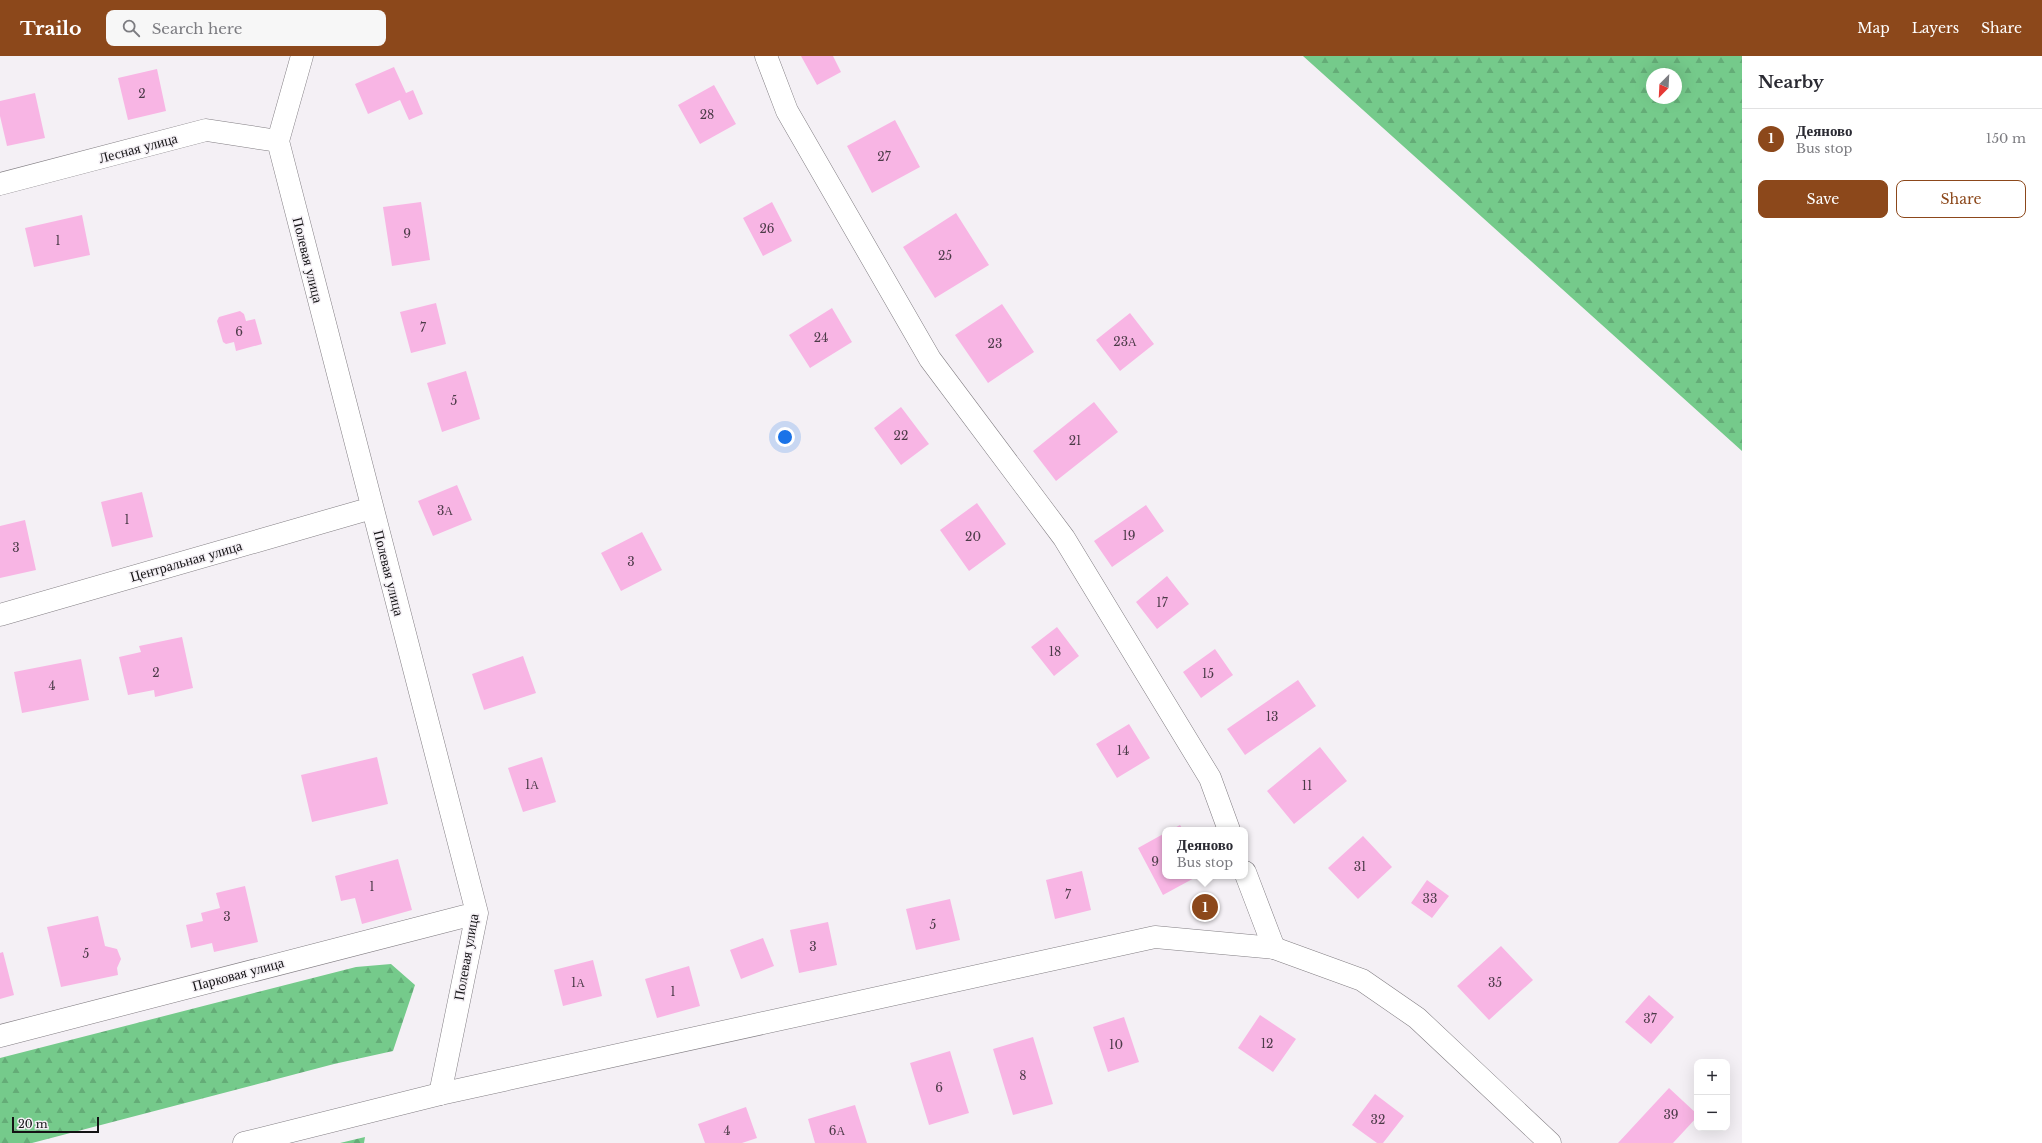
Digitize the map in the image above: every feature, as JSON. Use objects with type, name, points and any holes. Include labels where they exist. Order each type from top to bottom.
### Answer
[{"type":"street","points":[[278,141],[302,56]]},
{"type":"street","points":[[766,56],[787,111],[930,359],[1064,538],[1210,778],[1228,827]]},
{"type":"street","name":"Лесная улица","points":[[0,184],[206,130],[278,141]]},
{"type":"street","name":"Полевая улица","points":[[278,141],[477,912],[440,1094]]},
{"type":"street","name":"Центральная улица","points":[[0,615],[372,508]]},
{"type":"street","points":[[1248,879],[1274,948]]},
{"type":"street","name":"Парковая улица","points":[[0,1036],[477,912]]},
{"type":"street","points":[[244,1143],[440,1094],[1155,937],[1274,948],[1362,980],[1418,1018],[1550,1143]]},
{"type":"green space","points":[[1303,56],[1742,56],[1742,451]]},
{"type":"green space","points":[[391,964],[415,985],[393,1051],[334,1064],[32,1143],[0,1143],[0,1058],[356,967]]},
{"type":"green space","points":[[365,1137],[364,1143],[340,1143]]},
{"type":"building","points":[[801,56],[833,56],[841,72],[817,85]]},
{"type":"building","points":[[394,67],[406,93],[413,90],[423,114],[409,120],[400,100],[368,114],[355,84]]},
{"type":"building","points":[[157,69],[166,111],[128,120],[118,78]]},
{"type":"building","points":[[714,85],[736,124],[700,144],[678,105]]},
{"type":"building","points":[[35,93],[45,138],[7,146],[0,116],[0,101]]},
{"type":"building","points":[[895,120],[920,167],[872,193],[847,146]]},
{"type":"building","points":[[421,202],[430,260],[392,266],[383,207]]},
{"type":"building","points":[[772,202],[792,241],[763,256],[743,218]]},
{"type":"building","points":[[956,213],[989,265],[935,298],[903,247]]},
{"type":"building","points":[[82,215],[90,255],[34,267],[25,228]]},
{"type":"building","points":[[436,303],[446,344],[411,353],[400,312]]},
{"type":"building","points":[[1002,304],[1034,352],[988,383],[955,335]]},
{"type":"building","points":[[832,308],[852,342],[810,368],[789,335]]},
{"type":"building","points":[[240,311],[244,314],[246,321],[255,319],[262,344],[236,351],[234,342],[226,344],[223,342],[217,321],[219,317]]},
{"type":"building","points":[[1130,313],[1154,344],[1120,371],[1096,340]]},
{"type":"building","points":[[466,371],[480,419],[442,432],[427,383]]},
{"type":"building","points":[[1094,402],[1118,432],[1056,481],[1033,451]]},
{"type":"building","points":[[901,407],[929,444],[901,465],[874,428]]},
{"type":"building","points":[[457,485],[472,520],[433,536],[418,501]]},
{"type":"building","points":[[142,492],[153,537],[112,547],[101,502]]},
{"type":"building","points":[[977,503],[1006,544],[969,571],[940,530]]},
{"type":"building","points":[[1146,505],[1164,531],[1112,567],[1094,541]]},
{"type":"building","points":[[25,520],[36,570],[0,578],[0,526]]},
{"type":"building","points":[[642,532],[662,570],[621,591],[601,553]]},
{"type":"building","points":[[1167,576],[1189,604],[1157,629],[1136,602]]},
{"type":"building","points":[[1057,627],[1079,656],[1054,676],[1031,647]]},
{"type":"building","points":[[182,637],[193,688],[155,697],[154,690],[128,695],[119,657],[141,652],[139,646]]},
{"type":"building","points":[[1215,649],[1233,675],[1201,698],[1183,672]]},
{"type":"building","points":[[523,656],[536,693],[484,710],[472,674]]},
{"type":"building","points":[[81,659],[89,700],[22,713],[14,672]]},
{"type":"building","points":[[1298,680],[1316,706],[1245,755],[1227,729]]},
{"type":"building","points":[[1129,724],[1150,758],[1117,778],[1096,744]]},
{"type":"building","points":[[1320,747],[1347,781],[1294,824],[1267,791]]},
{"type":"building","points":[[377,757],[388,804],[312,822],[301,775]]},
{"type":"building","points":[[542,757],[556,802],[523,812],[508,768]]},
{"type":"building","points":[[1162,835],[1162,879],[1192,879],[1163,895],[1138,848]]},
{"type":"building","points":[[1363,836],[1392,867],[1358,899],[1328,868]]},
{"type":"building","points":[[398,859],[412,910],[362,924],[355,898],[341,901],[335,876]]},
{"type":"building","points":[[1082,871],[1091,910],[1055,919],[1046,880]]},
{"type":"building","points":[[1427,880],[1449,896],[1432,918],[1411,903]]},
{"type":"building","points":[[245,886],[258,942],[214,952],[212,943],[191,948],[186,925],[203,921],[201,913],[220,908],[216,893]]},
{"type":"building","points":[[950,899],[960,940],[916,950],[906,909]]},
{"type":"building","points":[[98,916],[105,946],[117,949],[121,959],[117,968],[118,975],[61,987],[47,927]]},
{"type":"building","points":[[828,922],[837,965],[799,973],[790,930]]},
{"type":"building","points":[[763,938],[774,966],[741,979],[730,950]]},
{"type":"building","points":[[1501,946],[1533,980],[1489,1020],[1457,986]]},
{"type":"building","points":[[3,952],[14,995],[0,999],[0,953]]},
{"type":"building","points":[[593,960],[602,996],[563,1006],[554,970]]},
{"type":"building","points":[[689,966],[700,1006],[657,1018],[645,979]]},
{"type":"building","points":[[1649,995],[1674,1017],[1651,1044],[1625,1022]]},
{"type":"building","points":[[1260,1015],[1296,1039],[1273,1072],[1238,1048]]},
{"type":"building","points":[[1124,1017],[1139,1062],[1108,1072],[1093,1027]]},
{"type":"building","points":[[1033,1037],[1053,1104],[1013,1115],[993,1049]]},
{"type":"building","points":[[950,1051],[969,1113],[929,1125],[910,1063]]},
{"type":"building","points":[[1669,1088],[1694,1111],[1694,1120],[1673,1143],[1618,1143]]},
{"type":"building","points":[[1375,1094],[1404,1116],[1383,1143],[1377,1143],[1352,1125]]},
{"type":"building","points":[[855,1105],[867,1143],[815,1143],[808,1119]]},
{"type":"building","points":[[746,1107],[757,1138],[742,1143],[705,1143],[698,1124]]},
{"type":"place","name":"Деяново","points":[[1205,907]]}]
